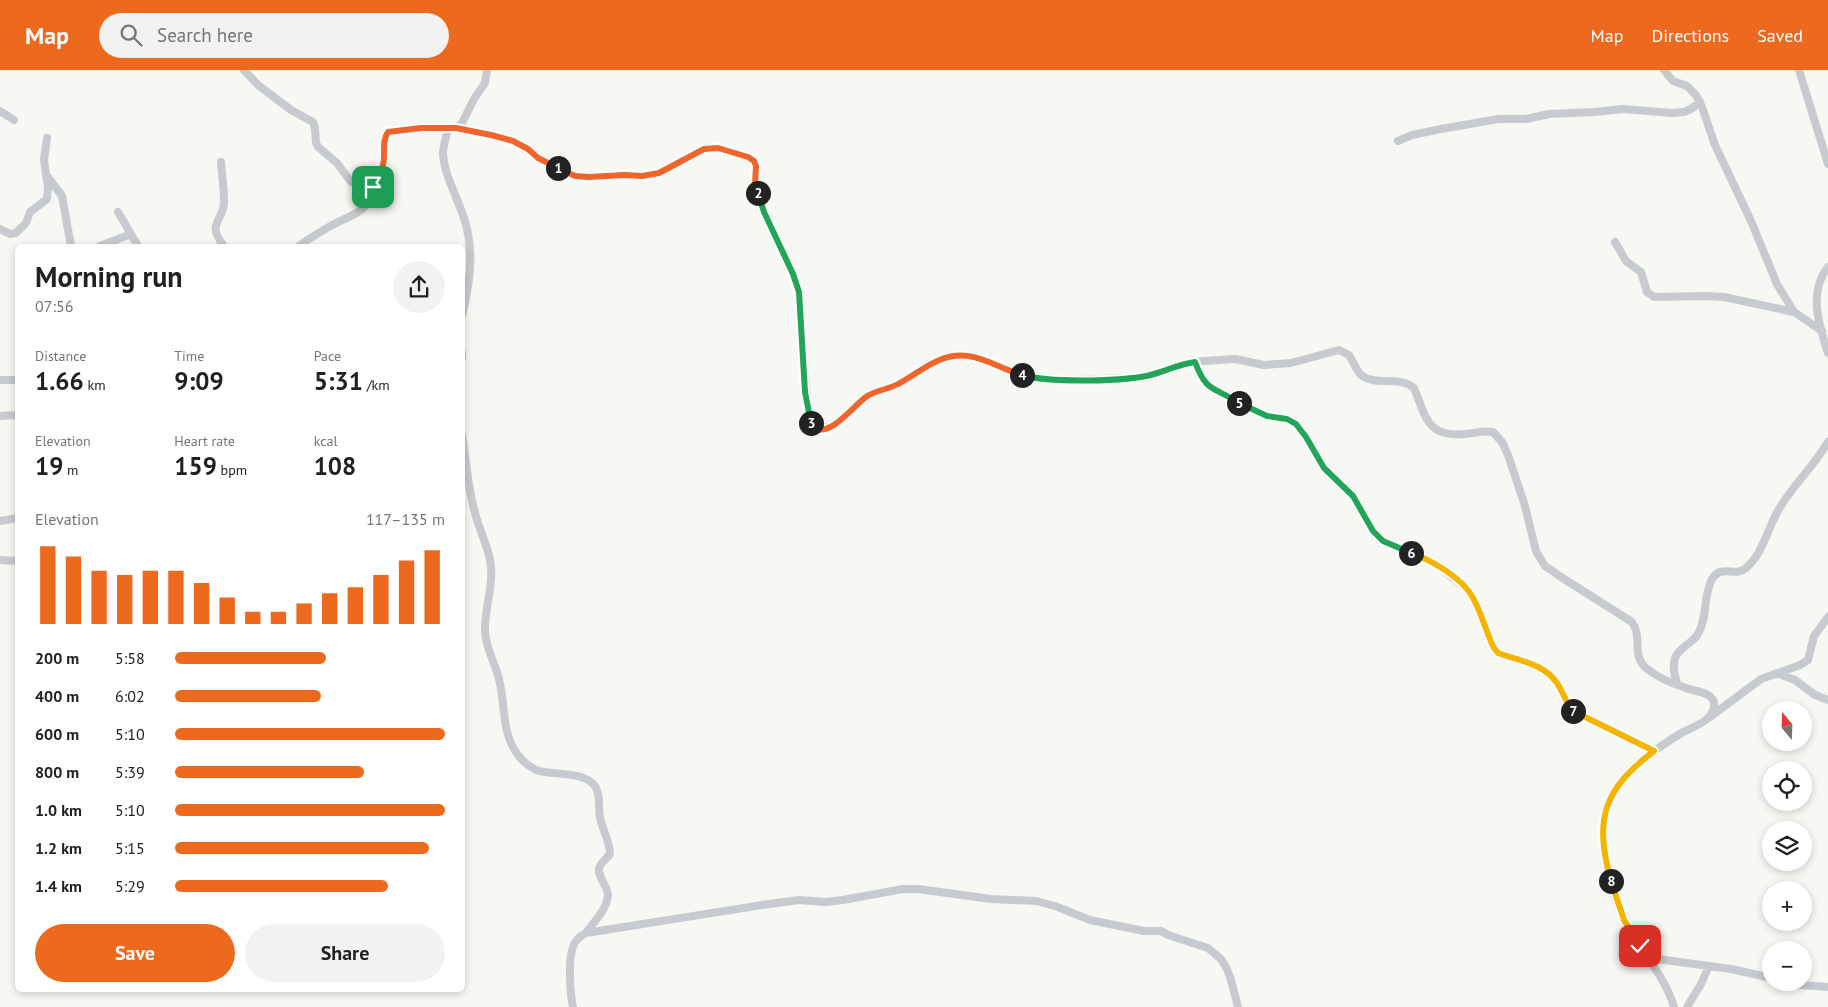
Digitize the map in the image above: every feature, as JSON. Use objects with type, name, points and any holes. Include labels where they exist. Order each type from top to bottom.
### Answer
[{"type":"street","points":[[244,70],[258,85],[291,110],[313,122],[316,144],[337,163],[351,182],[378,181]]},
{"type":"street","points":[[465,302],[470,279],[470,251],[467,229],[461,205],[448,176],[443,151],[452,129],[462,123],[474,99],[485,83],[487,70]]},
{"type":"street","points":[[1664,70],[1673,81],[1687,86],[1693,91],[1700,102],[1715,145],[1751,221],[1777,284],[1794,312]]},
{"type":"street","points":[[1799,70],[1828,162]]},
{"type":"street","points":[[1398,141],[1412,135],[1498,119],[1526,119],[1549,114],[1623,109],[1672,113],[1684,112],[1700,102]]},
{"type":"street","points":[[0,111],[14,120]]},
{"type":"street","points":[[301,244],[362,209],[370,200],[373,187],[378,181],[383,164],[385,138],[388,132],[421,128],[452,129],[513,141],[550,165],[575,176],[642,176],[659,173],[704,149],[718,148],[748,157],[754,161],[756,166],[755,184],[764,212],[793,274],[799,292],[806,399],[809,420],[815,428],[825,429],[836,424],[867,396],[898,384],[927,365],[948,356],[974,357],[1028,377],[1069,380],[1143,376],[1195,362],[1234,359],[1257,364],[1274,364],[1306,359],[1332,352],[1345,352],[1349,355],[1357,370],[1366,378],[1405,382],[1414,388],[1424,416],[1432,426],[1440,431],[1452,434],[1493,432],[1502,442],[1508,455],[1525,506],[1536,551],[1546,566],[1632,622],[1638,632],[1638,652],[1645,667],[1662,678],[1710,695],[1715,707],[1708,718]]},
{"type":"street","points":[[0,229],[10,234],[16,233],[26,223],[30,212],[46,199],[48,188],[44,160],[47,138]]},
{"type":"street","points":[[221,162],[224,203],[217,220],[216,229],[219,240],[222,244]]},
{"type":"street","points":[[47,176],[62,196],[71,244]]},
{"type":"street","points":[[118,212],[137,244]]},
{"type":"street","points":[[105,244],[131,234]]},
{"type":"street","points":[[1615,242],[1626,261],[1641,272],[1647,292],[1654,297],[1724,297],[1794,312],[1822,331]]},
{"type":"street","points":[[1828,267],[1819,284],[1816,306],[1828,352]]},
{"type":"street","points":[[1195,362],[1204,382],[1215,391],[1259,413],[1287,419],[1296,424],[1324,468],[1353,496],[1373,531],[1383,541],[1423,557],[1467,589],[1477,606],[1488,637],[1498,653],[1538,666],[1556,682],[1572,710],[1654,751]]},
{"type":"street","points":[[0,380],[15,380]]},
{"type":"street","points":[[0,416],[15,415]]},
{"type":"street","points":[[1677,684],[1674,670],[1676,656],[1698,634],[1712,579],[1717,573],[1724,570],[1738,572],[1744,570],[1753,560],[1761,549],[1778,510],[1827,446]]},
{"type":"street","points":[[465,474],[466,488],[490,560],[492,572],[485,631],[487,644],[498,677],[506,729],[512,747],[526,764],[537,770],[586,779],[596,788],[599,799],[599,816],[610,847],[610,854],[599,867],[598,872],[608,895],[606,902],[586,933],[578,938],[573,945],[571,952],[569,990],[573,1007]]},
{"type":"street","points":[[0,521],[15,518]]},
{"type":"street","points":[[0,560],[15,561]]},
{"type":"street","points":[[1674,1007],[1665,985],[1650,958],[1632,935],[1622,915],[1603,853],[1603,823],[1606,808],[1621,780],[1634,766],[1654,751],[1708,718],[1761,679],[1800,665],[1808,660],[1814,636],[1828,617]]},
{"type":"street","points":[[1777,673],[1795,680],[1815,695],[1828,700]]},
{"type":"street","points":[[586,933],[799,900],[826,902],[903,890],[918,889],[990,899],[1036,901],[1055,906],[1090,920],[1144,931],[1161,931],[1208,948],[1221,958],[1227,969],[1234,987],[1238,1007]]},
{"type":"street","points":[[1650,958],[1709,966],[1762,976]]},
{"type":"street","points":[[1687,1007],[1709,966]]},
{"type":"street","points":[[1812,986],[1828,987]]},
{"type":"route","points":[[373,187],[378,181],[383,164],[386,134],[395,130],[456,128],[491,135],[513,141],[550,165],[575,176],[642,176],[659,173],[704,149],[718,148],[748,157],[754,161],[756,166],[755,184],[764,212],[793,274],[799,292],[805,392],[809,420],[815,428],[825,429],[836,424],[862,399],[872,393],[898,384],[927,365],[948,356],[974,357],[1018,374],[1038,379],[1069,380],[1132,378],[1154,374],[1174,366],[1195,362],[1204,382],[1215,391],[1259,413],[1294,422],[1301,429],[1324,468],[1353,496],[1373,531],[1383,541],[1423,557],[1462,583],[1472,596],[1488,637],[1498,653],[1538,666],[1556,682],[1572,710],[1654,751],[1634,766],[1621,780],[1606,808],[1603,823],[1603,853],[1611,881],[1624,920],[1640,946]]}]
